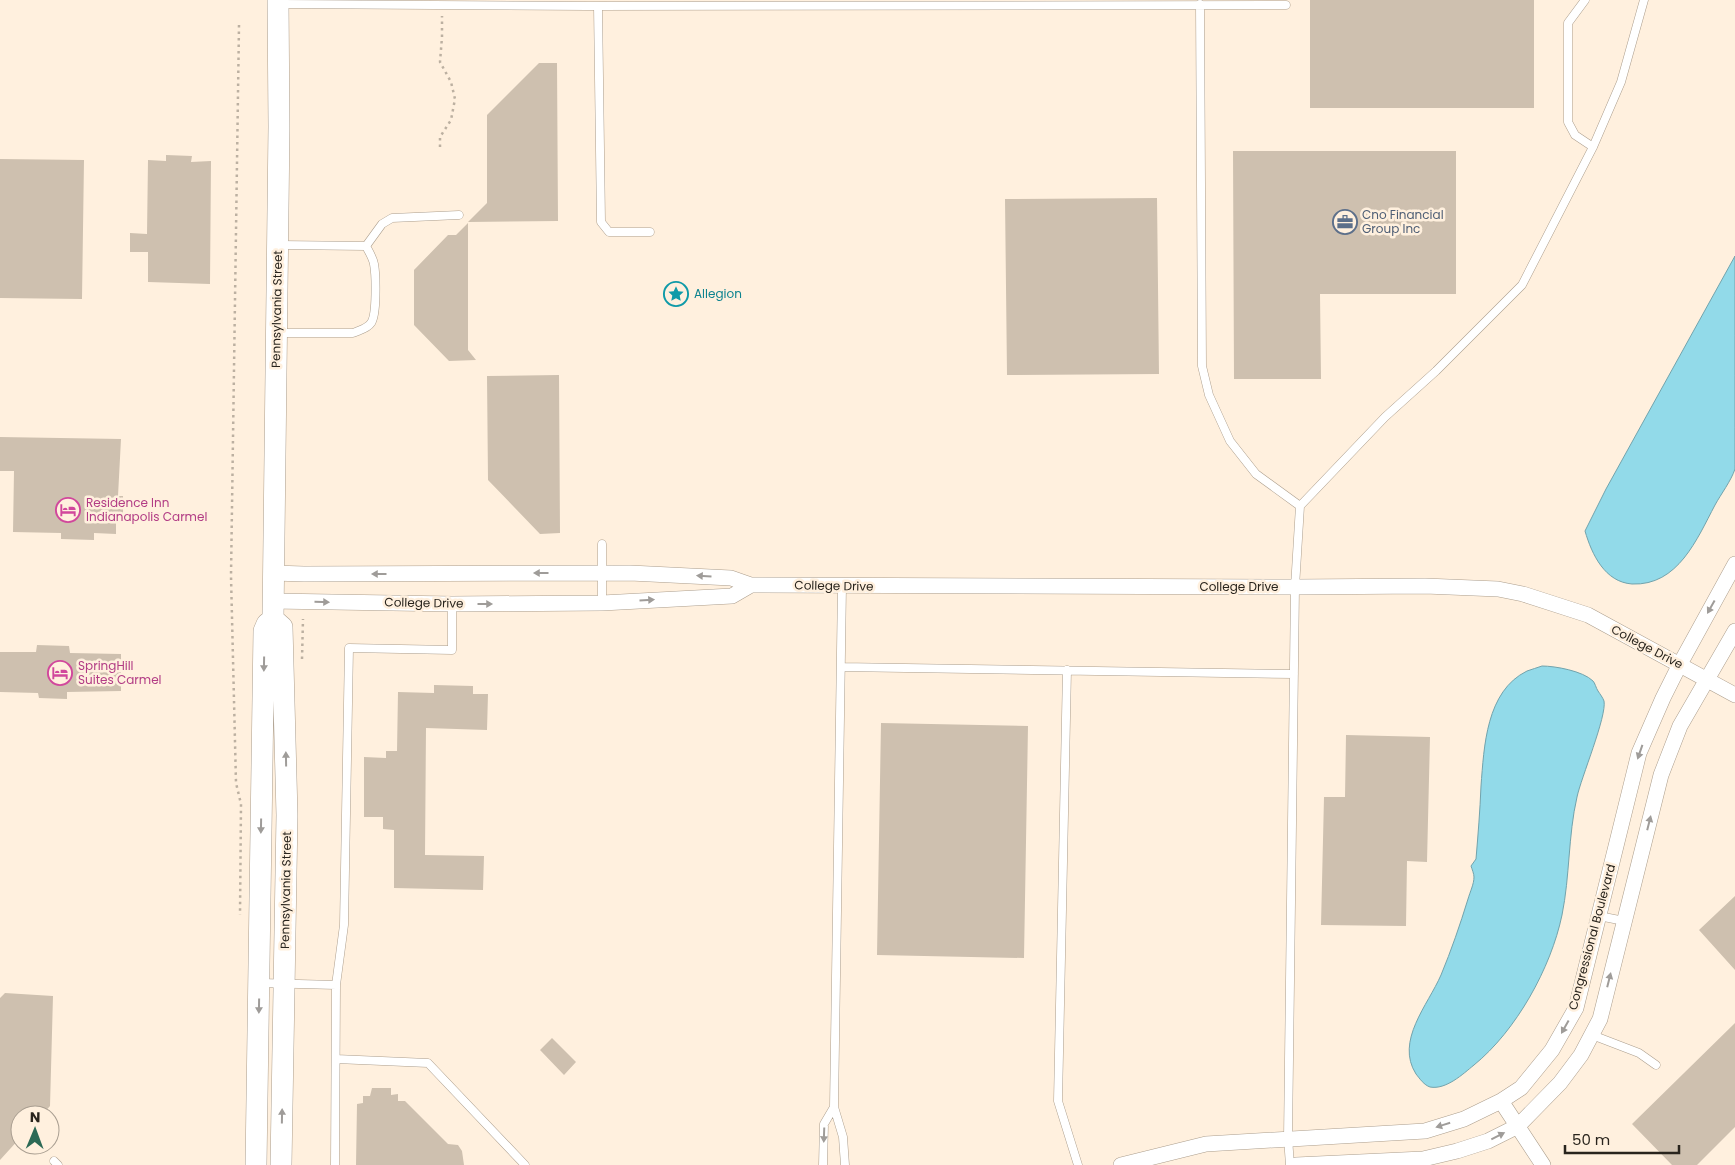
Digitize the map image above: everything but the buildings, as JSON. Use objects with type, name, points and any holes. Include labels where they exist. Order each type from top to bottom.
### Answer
[{"type":"main road","name":"Pennsylvania Street","points":[[256,1165],[264,631],[273,610],[278,245],[278,2]]},
{"type":"main road","name":"Pennsylvania Street","points":[[273,610],[282,627],[287,815],[281,1165]]},
{"type":"street","name":"Congressional Boulevard","points":[[1121,1165],[1206,1144],[1425,1131],[1464,1119],[1501,1101],[1521,1088],[1552,1050],[1576,1008],[1639,753],[1680,664],[1735,564]]},
{"type":"street","name":"College Drive","points":[[273,573],[630,573],[731,578],[751,585],[1425,586],[1498,589],[1523,594],[1588,615],[1735,695]]},
{"type":"street","name":"College Drive","points":[[273,610],[452,604],[602,603],[732,596],[751,585]]},
{"type":"street","points":[[1296,1165],[1423,1159],[1457,1151],[1488,1141],[1518,1126],[1560,1083],[1581,1056],[1600,1019],[1661,775],[1680,726],[1735,631]]},
{"type":"street","points":[[1501,1101],[1543,1165]]},
{"type":"lane","points":[[1584,0],[1568,23],[1568,122],[1575,135],[1593,147]]},
{"type":"lane","points":[[1290,1165],[1288,1138],[1295,587],[1300,506],[1385,417],[1436,371],[1522,285],[1593,147],[1621,82],[1644,0]]},
{"type":"lane","points":[[278,2],[598,6],[1286,5]]},
{"type":"lane","points":[[1200,4],[1202,366],[1209,394],[1230,441],[1256,474],[1300,506]]},
{"type":"lane","points":[[598,6],[601,222],[609,232],[650,232]]},
{"type":"lane","points":[[366,246],[382,224],[392,218],[459,215]]},
{"type":"lane","points":[[278,245],[366,246]]},
{"type":"lane","points":[[276,333],[354,333],[370,324],[374,316],[374,267],[366,246]]},
{"type":"lane","points":[[602,544],[602,603]]},
{"type":"lane","points":[[842,586],[834,1107],[844,1137],[845,1165]]},
{"type":"lane","points":[[335,1165],[336,985],[344,925],[349,648],[452,650],[452,604]]},
{"type":"lane","points":[[841,667],[1294,674]]},
{"type":"lane","points":[[1068,670],[1058,1101],[1078,1165]]},
{"type":"lane","points":[[1599,916],[1624,921]]},
{"type":"lane","points":[[259,982],[336,985]]},
{"type":"lane","points":[[1592,1035],[1639,1053],[1656,1065]]},
{"type":"lane","points":[[336,1059],[428,1063],[525,1165]]},
{"type":"lane","points":[[823,1165],[824,1124],[834,1107]]},
{"type":"path","points":[[440,147],[440,137],[451,120],[455,99],[451,82],[440,62],[442,16]]},
{"type":"path","points":[[239,25],[232,576],[236,783],[241,804],[240,920]]},
{"type":"water","points":[[1735,256],[1735,469],[1701,532],[1684,558],[1674,569],[1648,583],[1632,584],[1623,582],[1607,573],[1601,566],[1591,549],[1585,531],[1606,489]]},
{"type":"water","points":[[1542,666],[1583,674],[1594,682],[1604,701],[1602,720],[1577,797],[1572,826],[1565,900],[1557,935],[1550,956],[1530,997],[1504,1035],[1459,1077],[1448,1084],[1430,1087],[1416,1074],[1411,1062],[1409,1049],[1411,1036],[1445,966],[1473,882],[1474,876],[1471,866],[1476,859],[1484,754],[1490,721],[1495,706],[1513,680],[1527,671]]},
{"type":"place","name":"Cno Financial Group Inc","points":[[1345,222]]},
{"type":"place","name":"Allegion","points":[[676,294]]},
{"type":"place","name":"Residence Inn Indianapolis Carmel","points":[[68,510]]},
{"type":"place","name":"SpringHill Suites Carmel","points":[[60,673]]}]
